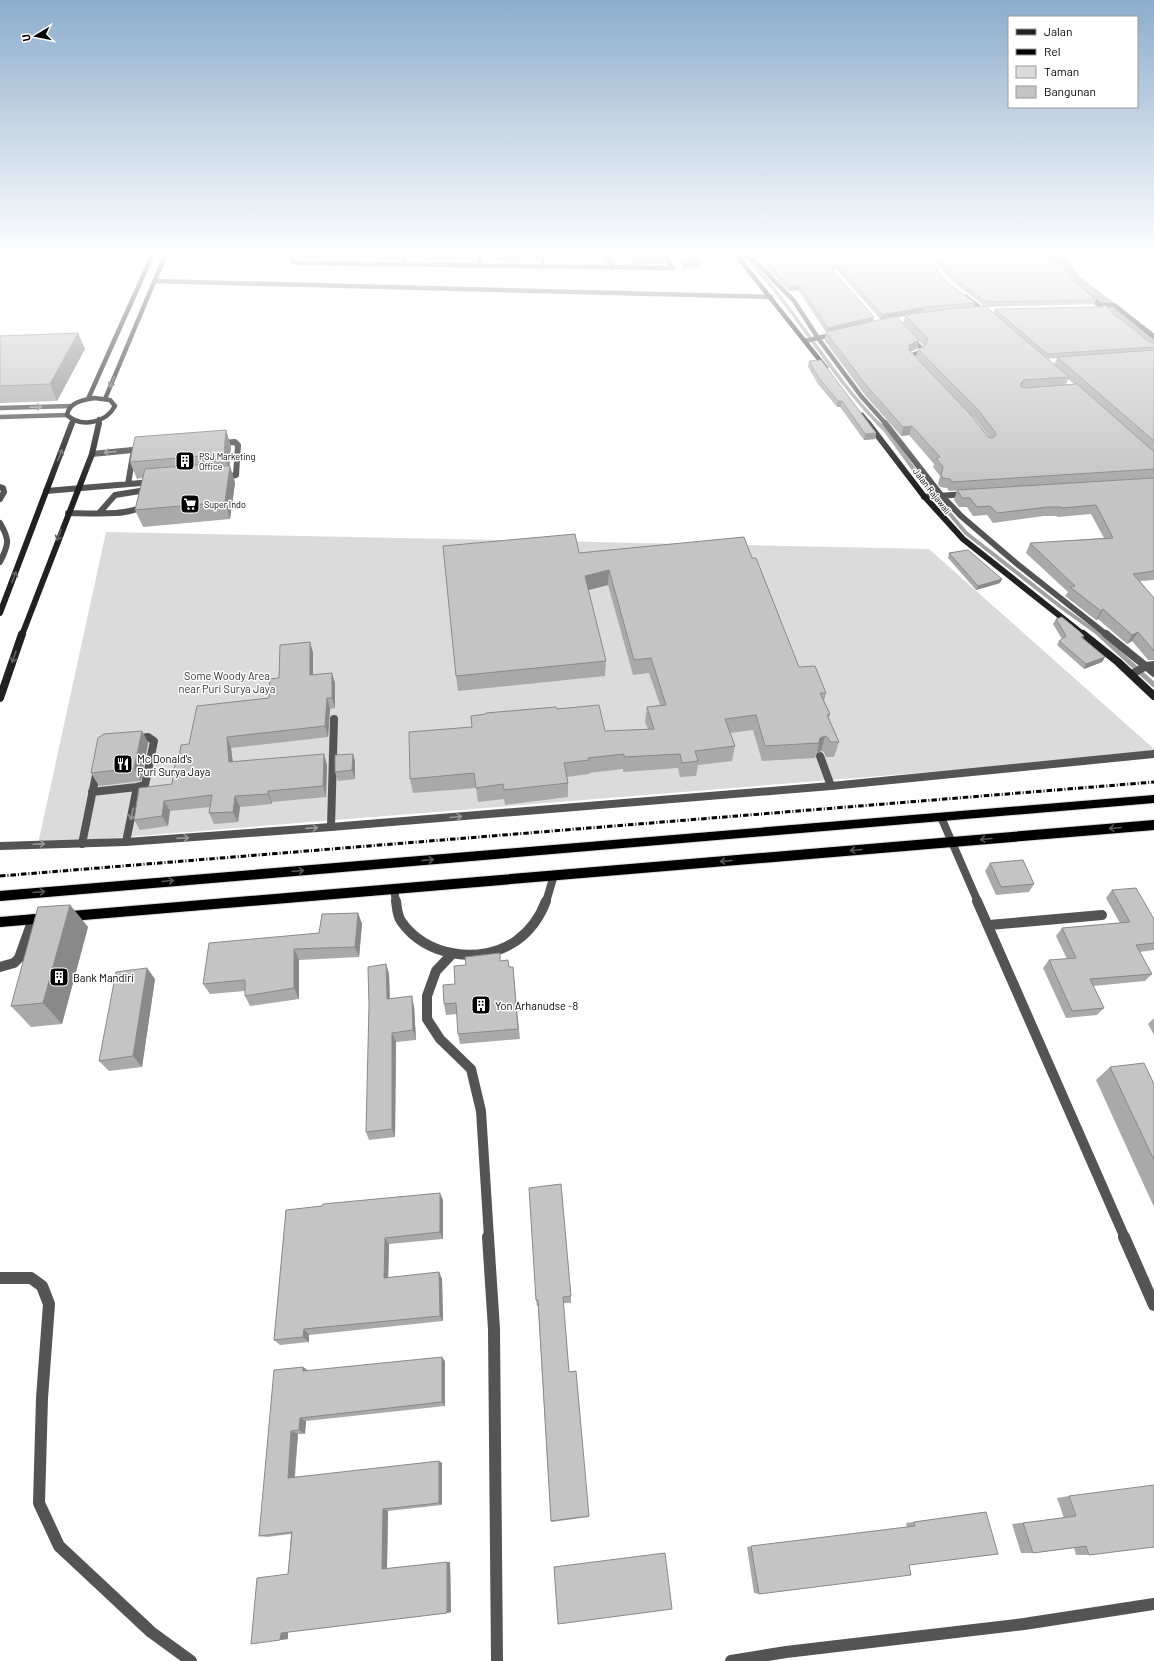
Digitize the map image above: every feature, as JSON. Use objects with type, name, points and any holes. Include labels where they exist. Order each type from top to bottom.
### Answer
[{"type":"highway","points":[[0,896],[1154,799]]},
{"type":"highway","points":[[0,922],[1154,825]]},
{"type":"street","points":[[88,399],[117,334]]},
{"type":"street","points":[[105,399],[132,334]]},
{"type":"street","points":[[801,334],[828,372]]},
{"type":"street","points":[[814,334],[861,396],[891,430],[940,495],[986,538],[1148,666],[1154,674]]},
{"type":"street","points":[[807,341],[836,334]]},
{"type":"street","points":[[907,334],[922,349],[920,352],[909,356],[919,367]]},
{"type":"street","points":[[0,408],[71,406],[88,399],[105,399],[113,403],[114,410],[106,417],[86,422],[74,420],[67,415],[0,417]]},
{"type":"street","points":[[67,415],[67,412],[71,406]]},
{"type":"street","name":"Jalan Rajawali","points":[[858,410],[943,520],[975,550],[1133,674],[1154,696]]},
{"type":"street","points":[[0,698],[26,622],[92,454],[99,419]]},
{"type":"street","points":[[0,613],[74,420]]},
{"type":"street","points":[[212,443],[235,442],[238,445],[236,476],[213,478]]},
{"type":"street","points":[[92,454],[149,449]]},
{"type":"street","points":[[128,484],[134,450]]},
{"type":"street","points":[[46,491],[159,482]]},
{"type":"street","points":[[0,487],[3,488],[4,492],[0,499]]},
{"type":"street","points":[[68,513],[100,512],[137,510],[140,509],[143,503],[144,493],[140,491],[115,495],[100,512]]},
{"type":"street","points":[[925,496],[971,493]]},
{"type":"street","points":[[0,523],[8,536],[7,548],[0,562]]},
{"type":"street","points":[[1133,674],[1148,666]]},
{"type":"street","points":[[331,827],[334,719]]},
{"type":"street","points":[[92,792],[137,788],[145,785],[154,741],[148,737],[125,740]]},
{"type":"street","points":[[0,846],[126,842],[331,827],[831,786],[1154,754]]},
{"type":"street","points":[[820,756],[831,786]]},
{"type":"street","points":[[82,844],[98,762]]},
{"type":"street","points":[[126,842],[137,788]]},
{"type":"street","points":[[941,817],[1154,1305]]},
{"type":"street","points":[[394,889],[401,921],[421,942],[452,954],[472,955],[494,952],[513,943],[529,931],[540,916],[554,875]]},
{"type":"street","points":[[989,925],[1102,915]]},
{"type":"street","points":[[0,967],[14,963],[19,958],[33,919]]},
{"type":"street","points":[[452,954],[436,971],[427,996],[427,1019],[440,1039],[471,1069],[481,1111],[494,1329],[497,1661]]},
{"type":"street","points":[[0,1278],[31,1278],[42,1286],[49,1304],[42,1398],[39,1504],[60,1546],[151,1632],[191,1661]]},
{"type":"street","points":[[731,1661],[787,1657],[1024,1624],[1154,1604]]},
{"type":"green space","name":"Some Woody Area near Puri Surya Jaya","points":[[106,532],[929,549],[1154,749],[1154,754],[38,844]]},
{"type":"building","points":[[78,334],[50,384],[0,386],[0,336]]},
{"type":"building","points":[[827,334],[913,334],[919,340],[909,345],[909,350],[971,415],[988,437],[992,438],[996,435],[995,432],[979,411],[918,349],[925,346],[928,339],[923,334],[1018,334],[1069,377],[1024,380],[1021,383],[1021,387],[1025,388],[1077,384],[1154,452],[1154,469],[952,482],[950,479],[943,478],[941,475],[943,467],[936,458],[940,457],[912,426],[903,427],[866,385]]},
{"type":"building","points":[[1023,334],[1138,334],[1154,344],[1154,347],[1047,354]]},
{"type":"building","points":[[1154,350],[1154,441],[1057,357]]},
{"type":"building","points":[[821,360],[876,433],[865,434],[842,401],[838,401],[819,378],[809,361]]},
{"type":"building","points":[[226,430],[224,454],[130,462],[135,437]]},
{"type":"building","points":[[223,463],[223,466],[230,466],[225,502],[135,510],[145,469]]},
{"type":"building","points":[[1154,478],[1154,571],[1133,574],[1154,598],[1154,651],[1138,632],[1132,635],[1103,609],[1101,611],[1070,587],[1075,586],[1030,543],[1113,538],[1096,505],[1062,508],[1048,507],[997,513],[990,506],[977,507],[970,498],[962,498],[957,490]]},
{"type":"building","points":[[575,534],[579,553],[744,537],[752,558],[756,558],[799,667],[815,666],[826,693],[820,693],[830,714],[827,715],[839,742],[830,742],[825,736],[820,738],[819,743],[765,746],[756,715],[725,719],[735,746],[695,751],[698,761],[682,763],[680,754],[624,757],[624,754],[588,758],[589,760],[564,763],[568,783],[504,790],[503,784],[476,788],[474,773],[410,779],[409,732],[472,727],[471,716],[486,713],[599,705],[605,731],[654,729],[647,707],[666,705],[651,658],[634,660],[609,570],[585,576],[606,661],[456,676],[443,546]]},
{"type":"building","points":[[968,550],[1002,579],[978,586],[949,553]]},
{"type":"building","points":[[1062,617],[1084,636],[1081,637],[1105,657],[1086,664],[1059,641],[1066,636],[1056,619]]},
{"type":"building","points":[[310,642],[310,675],[332,673],[332,698],[327,698],[325,726],[227,737],[229,762],[324,754],[323,786],[268,791],[268,794],[235,796],[233,812],[209,813],[212,795],[164,801],[162,816],[134,820],[139,788],[172,784],[175,764],[178,764],[181,745],[189,744],[197,706],[269,698],[270,679],[279,678],[280,645]]},
{"type":"building","points":[[142,731],[134,768],[91,773],[98,738],[104,734]]},
{"type":"building","points":[[353,754],[352,770],[335,772],[335,755]]},
{"type":"building","points":[[1023,860],[1034,884],[1001,887],[990,863]]},
{"type":"building","points":[[1136,888],[1154,919],[1154,943],[1136,945],[1152,974],[1090,979],[1104,1008],[1072,1011],[1049,960],[1076,958],[1062,928],[1130,922],[1112,890]]},
{"type":"building","points":[[70,905],[43,1003],[11,1006],[38,907]]},
{"type":"building","points":[[358,913],[355,947],[294,949],[294,988],[245,996],[245,980],[203,984],[209,943],[319,933],[322,914]]},
{"type":"building","name":"Yon Arhanudse -8","points":[[500,953],[500,961],[508,960],[509,967],[513,967],[518,1029],[458,1034],[456,1003],[444,1004],[443,985],[455,984],[454,966],[466,965],[465,957]]},
{"type":"building","points":[[386,964],[387,999],[412,996],[413,1030],[392,1033],[392,1129],[366,1132],[369,1005],[368,967]]},
{"type":"building","points":[[147,968],[133,1056],[99,1061],[116,972]]},
{"type":"building","points":[[1144,1063],[1154,1084],[1154,1160],[1110,1067]]},
{"type":"building","points":[[561,1184],[571,1296],[563,1297],[569,1372],[576,1371],[589,1516],[551,1521],[538,1300],[536,1300],[529,1188]]},
{"type":"building","points":[[440,1193],[440,1232],[385,1238],[384,1278],[439,1272],[440,1316],[304,1329],[303,1337],[274,1340],[286,1210],[322,1206],[323,1204]]},
{"type":"building","points":[[442,1357],[442,1402],[300,1418],[299,1430],[291,1431],[288,1478],[439,1461],[439,1503],[383,1509],[382,1569],[447,1562],[447,1613],[281,1633],[280,1640],[251,1644],[257,1578],[288,1574],[292,1532],[259,1536],[274,1370],[303,1367],[303,1371]]},
{"type":"building","points":[[1154,1485],[1154,1547],[1089,1555],[1086,1546],[1033,1553],[1023,1523],[1076,1516],[1069,1496]]},
{"type":"building","points":[[986,1512],[998,1554],[909,1565],[911,1575],[759,1594],[751,1546],[915,1526],[914,1522]]},
{"type":"building","points":[[665,1553],[672,1609],[558,1624],[554,1567]]},
{"type":"waterway","points":[[807,334],[853,395],[879,424]]},
{"type":"waterway","points":[[1143,334],[1154,342]]},
{"type":"waterway","points":[[879,424],[886,431],[923,482],[966,533],[1061,607],[1100,635]]},
{"type":"waterway","points":[[1099,634],[1154,685]]},
{"type":"railway","points":[[0,876],[1154,782]]},
{"type":"place","name":"PSJ Marketing Office","points":[[185,461]]},
{"type":"place","name":"Super Indo","points":[[190,504]]},
{"type":"place","name":"Mc Donald's Puri Surya Jaya","points":[[123,764]]},
{"type":"place","name":"Bank Mandiri","points":[[59,977]]},
{"type":"place","name":"Yon Arhanudse -8","points":[[481,1005]]}]
